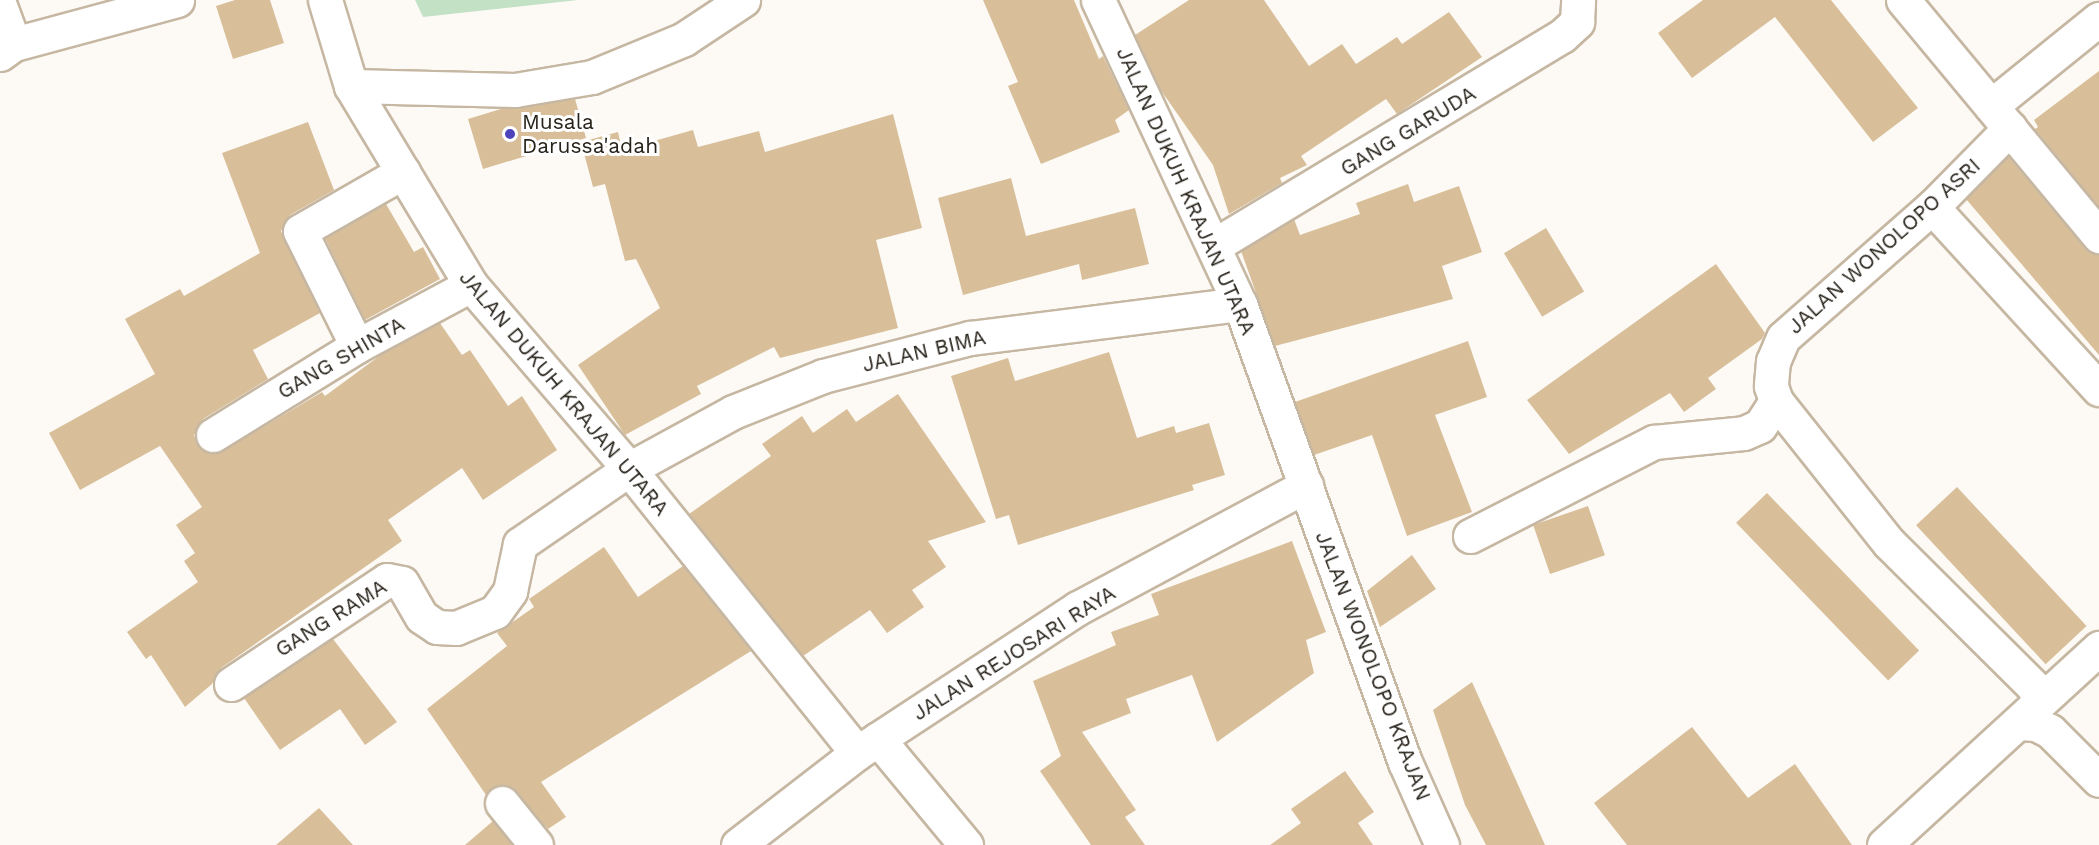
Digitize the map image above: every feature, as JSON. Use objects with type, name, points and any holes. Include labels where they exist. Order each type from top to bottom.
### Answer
[{"type":"street","points":[[0,6],[7,49],[177,0]]},
{"type":"street","name":"JALAN DUKUH KRAJAN UTARA","points":[[325,0],[351,86],[471,285],[868,746],[966,845]]},
{"type":"street","points":[[351,86],[515,90],[592,77],[684,39],[743,0]]},
{"type":"street","name":"JALAN DUKUH KRAJAN UTARA","points":[[1098,0],[1215,245],[1240,304],[1306,486]]},
{"type":"street","name":"GANG GARUDA","points":[[1215,245],[1562,36],[1577,22],[1578,0]]},
{"type":"street","points":[[1903,0],[2099,236]]},
{"type":"street","name":"JALAN WONOLOPO ASRI","points":[[1776,401],[1773,361],[1783,338],[1932,207],[2000,117],[2099,19]]},
{"type":"street","points":[[357,346],[300,231],[403,172]]},
{"type":"street","points":[[1932,207],[2099,389]]},
{"type":"street","name":"GANG SHINTA","points":[[213,435],[357,346],[471,285]]},
{"type":"street","name":"JALAN BIMA","points":[[629,469],[733,412],[823,376],[970,338],[1240,304]]},
{"type":"street","points":[[1470,536],[1654,442],[1744,433],[1760,426],[1776,401],[1889,543],[2035,688],[2028,713]]},
{"type":"street","name":"GANG RAMA","points":[[231,684],[387,580],[402,583],[422,617],[437,627],[456,628],[495,612],[510,591],[520,544],[629,469]]},
{"type":"street","name":"JALAN REJOSARI RAYA","points":[[738,845],[868,746],[1078,608],[1306,486]]},
{"type":"street","name":"JALAN WONOLOPO KRAJAN","points":[[1306,486],[1405,762],[1442,845]]},
{"type":"street","points":[[1884,845],[2099,648]]},
{"type":"street","points":[[2028,713],[2036,724],[2050,731],[2099,780]]},
{"type":"street","points":[[502,803],[536,845]]},
{"type":"green space","points":[[415,0],[578,0],[423,17]]},
{"type":"building","points":[[235,0],[270,0],[284,43],[233,59],[216,6]]},
{"type":"building","points":[[983,0],[1074,0],[1099,59],[1103,56],[1129,110],[1115,120],[1120,132],[1041,164],[1008,86],[1018,82]]},
{"type":"building","points":[[1189,0],[1264,0],[1309,66],[1342,44],[1356,64],[1397,37],[1402,44],[1449,12],[1482,57],[1397,114],[1386,99],[1301,156],[1307,165],[1280,178],[1282,183],[1229,214],[1213,165],[1160,89],[1135,35]]},
{"type":"building","points":[[1703,0],[1831,0],[1918,108],[1873,142],[1775,17],[1692,78],[1658,33]]},
{"type":"building","points":[[2099,71],[2099,207],[2035,129],[2038,127],[2034,120]]},
{"type":"building","name":"Musala Darussa'adah","points":[[575,99],[586,138],[483,169],[468,119],[504,108]]},
{"type":"building","points":[[893,114],[922,228],[876,240],[898,328],[780,358],[774,347],[697,386],[701,394],[625,435],[578,365],[660,308],[636,259],[625,261],[605,184],[593,187],[581,142],[618,132],[622,150],[693,130],[698,147],[759,131],[765,152]]},
{"type":"building","points":[[308,122],[334,190],[290,215],[281,231],[320,313],[253,350],[268,379],[203,419],[194,435],[197,445],[213,454],[223,451],[322,392],[325,396],[382,354],[440,323],[462,355],[470,350],[508,406],[522,396],[557,450],[483,500],[462,468],[388,520],[402,541],[221,668],[212,684],[185,707],[151,655],[146,659],[127,632],[198,582],[184,561],[195,553],[176,525],[202,507],[160,446],[80,490],[49,433],[155,374],[125,319],[180,289],[184,296],[260,253],[222,153]]},
{"type":"building","points":[[2008,156],[2085,248],[2099,254],[2099,355],[1966,199]]},
{"type":"building","points":[[1011,178],[1026,236],[1135,208],[1149,264],[1082,280],[1079,264],[963,295],[938,198]]},
{"type":"building","points":[[1408,184],[1414,202],[1459,186],[1482,252],[1442,266],[1453,299],[1275,346],[1241,251],[1294,219],[1300,235],[1360,214],[1356,203]]},
{"type":"building","points":[[386,204],[414,252],[423,247],[440,279],[365,320],[325,238]]},
{"type":"building","points":[[1546,228],[1584,291],[1542,317],[1504,253]]},
{"type":"building","points":[[1716,264],[1765,333],[1762,339],[1708,378],[1716,389],[1684,412],[1670,393],[1569,454],[1527,400]]},
{"type":"building","points":[[1468,341],[1487,397],[1435,415],[1472,512],[1407,536],[1372,435],[1314,455],[1295,402]]},
{"type":"building","points":[[1109,352],[1137,438],[1174,426],[1176,433],[1209,423],[1225,475],[1192,485],[1194,490],[1018,545],[1009,515],[996,519],[951,376],[1008,358],[1015,381]]},
{"type":"building","points":[[898,394],[986,522],[928,541],[946,567],[912,590],[924,607],[887,633],[870,610],[803,656],[689,514],[771,456],[762,444],[802,416],[813,433],[847,409],[856,422]]},
{"type":"building","points":[[1957,487],[2087,626],[2046,664],[1916,525]]},
{"type":"building","points":[[1767,493],[1919,651],[1888,680],[1736,523]]},
{"type":"building","points":[[1588,506],[1605,555],[1550,574],[1533,525]]},
{"type":"building","points":[[1292,541],[1326,632],[1306,640],[1314,673],[1217,742],[1192,675],[1126,699],[1131,713],[1082,732],[1136,810],[1125,817],[1145,845],[1091,845],[1040,771],[1061,756],[1033,681],[1116,645],[1111,632],[1159,615],[1151,594]]},
{"type":"building","points":[[604,547],[638,597],[683,566],[751,651],[541,782],[566,817],[548,829],[509,786],[499,785],[486,795],[427,709],[507,646],[497,633],[534,607],[529,599]]},
{"type":"building","points":[[1412,555],[1436,589],[1380,627],[1367,591]]},
{"type":"building","points":[[333,639],[397,722],[365,745],[340,709],[280,750],[244,698]]},
{"type":"building","points":[[1472,682],[1545,845],[1486,845],[1465,805],[1433,710]]},
{"type":"building","points":[[1692,727],[1748,798],[1795,764],[1852,845],[1627,845],[1594,803]]},
{"type":"building","points":[[1345,771],[1374,812],[1358,823],[1373,845],[1270,845],[1301,823],[1291,809]]},
{"type":"building","points":[[319,808],[353,845],[276,845]]},
{"type":"building","points":[[493,821],[512,845],[465,845]]},
{"type":"place","name":"Musala Darussa'adah","points":[[510,134]]}]
